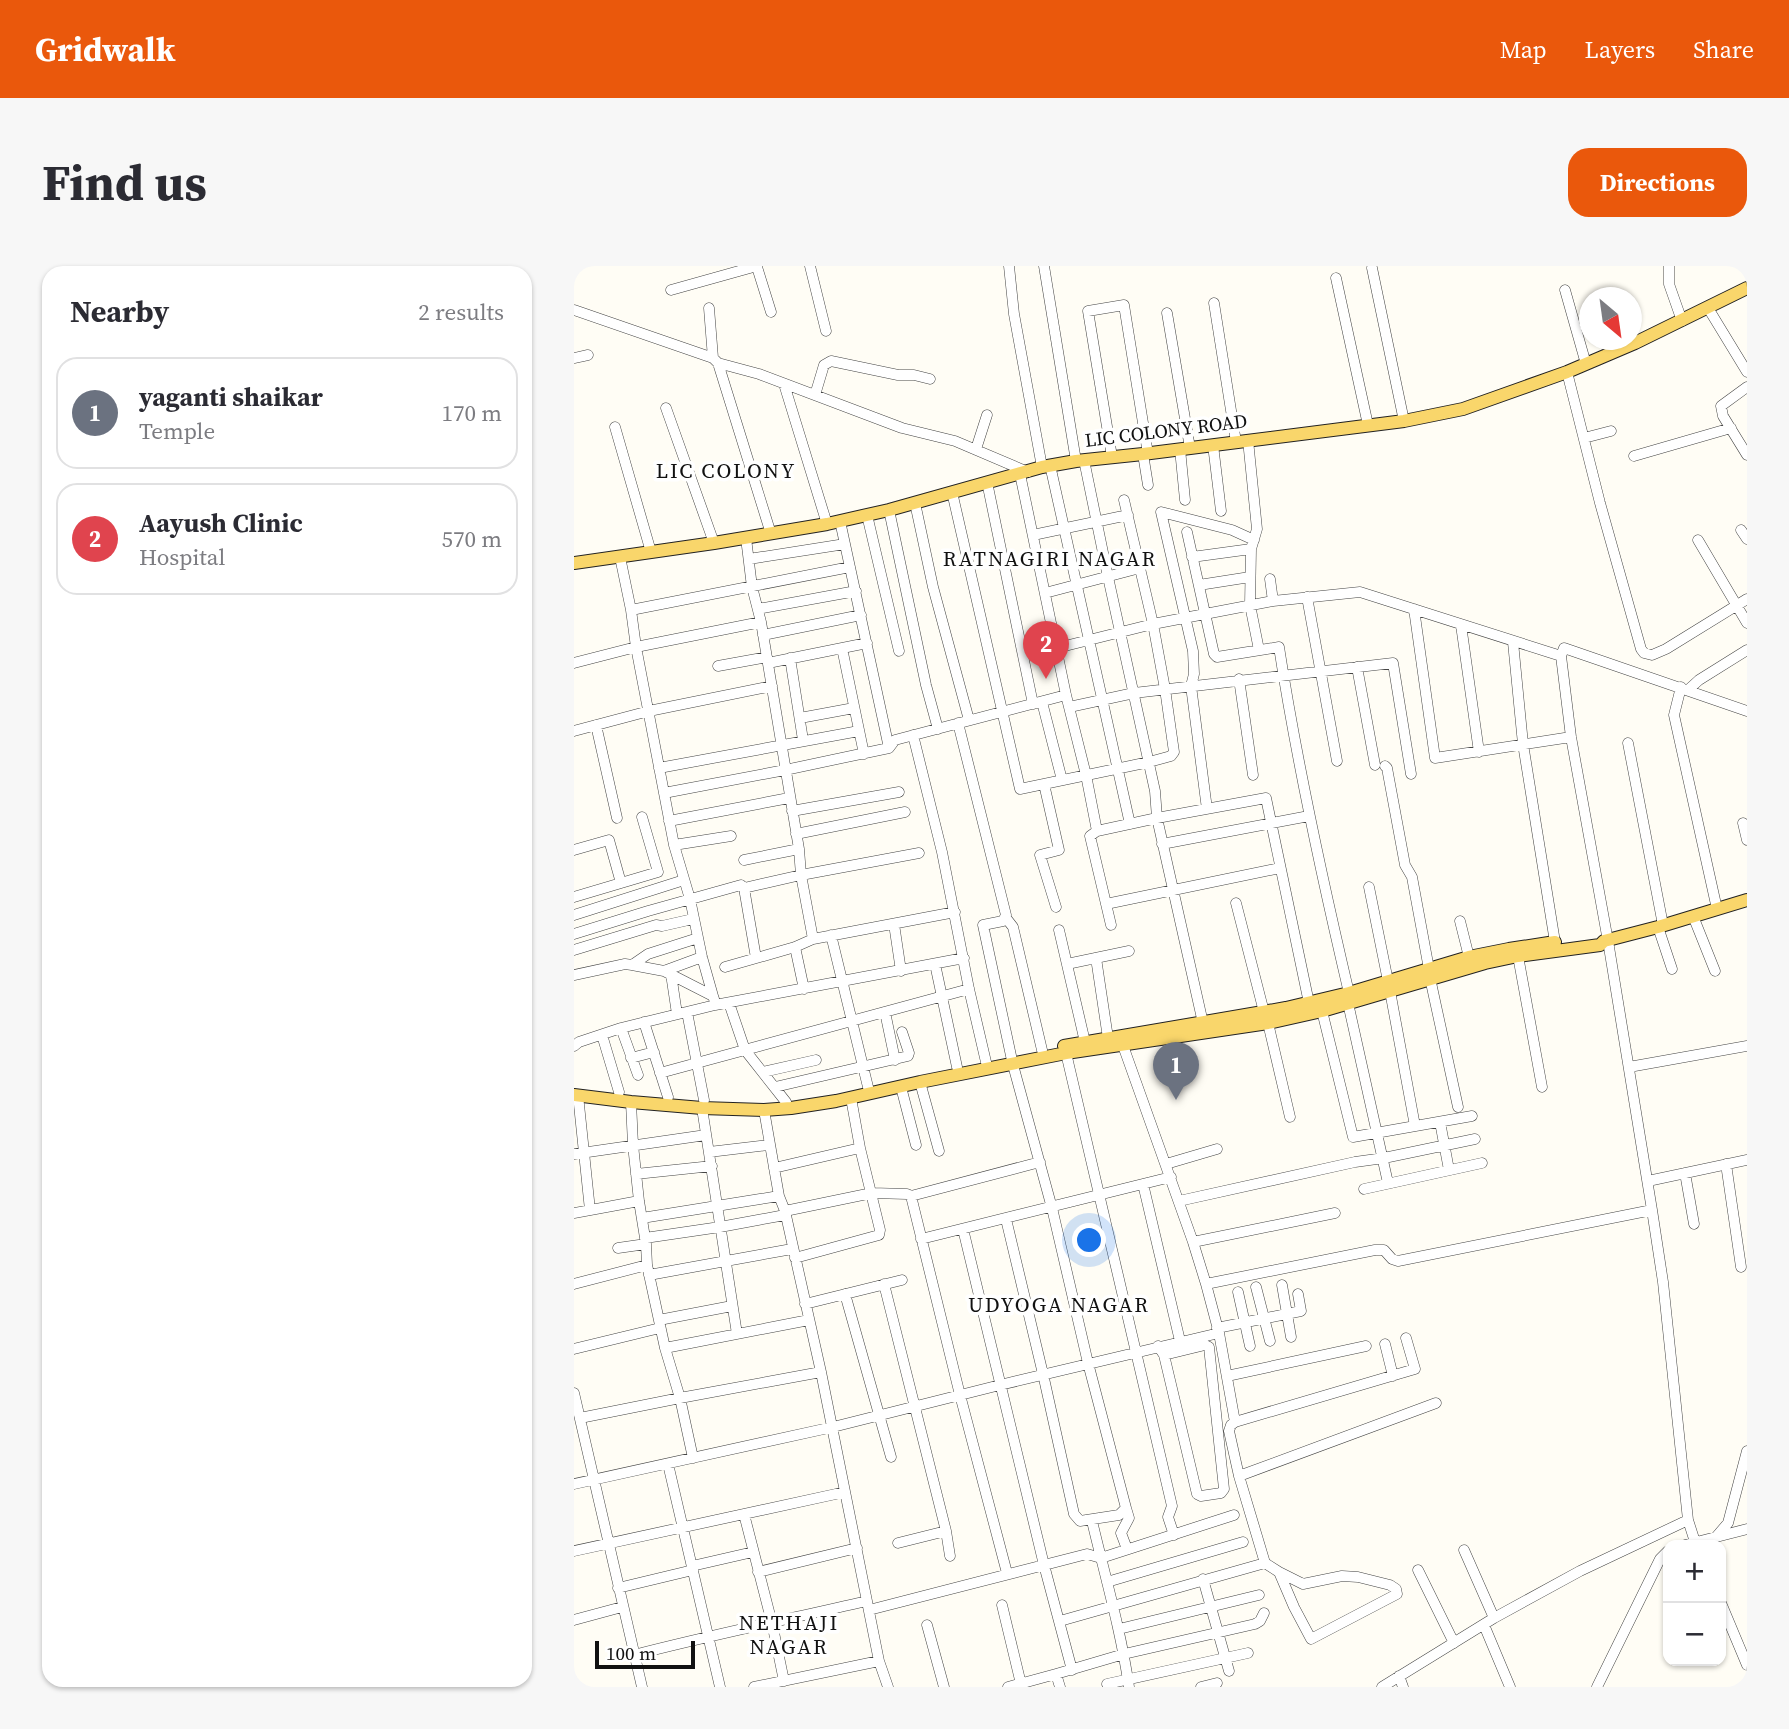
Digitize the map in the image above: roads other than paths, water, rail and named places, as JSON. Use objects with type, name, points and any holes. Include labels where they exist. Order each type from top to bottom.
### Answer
[{"type":"main road","name":"LIC COLONY ROAD","points":[[574,563],[834,523],[1046,466],[1080,460],[1404,421],[1463,409],[1567,372],[1659,333],[1747,288]]},
{"type":"main road","points":[[1429,973],[1518,956],[1600,945],[1747,900]]},
{"type":"main road","points":[[575,1092],[619,1092],[764,1110],[986,1062],[1012,1061],[1042,1050],[1085,1042],[1266,1017],[1309,1003],[1348,998],[1429,973],[1469,957],[1509,948],[1555,942],[1599,939],[1606,941]]},
{"type":"main road","points":[[575,1092],[631,1102],[703,1104],[787,1105],[851,1098],[1012,1061],[1066,1053],[1117,1039],[1203,1023],[1322,1011],[1348,998]]},
{"type":"street","points":[[810,266],[826,331]]},
{"type":"street","points":[[1009,266],[1014,314],[1046,466],[1064,528],[1130,824]]},
{"type":"street","points":[[1044,266],[1080,460],[1097,521],[1155,791],[1162,844],[1203,1023]]},
{"type":"street","points":[[1669,266],[1670,284],[1682,321]]},
{"type":"street","points":[[671,290],[757,267],[771,312]]},
{"type":"street","points":[[1372,268],[1404,421]]},
{"type":"street","points":[[1336,278],[1367,425]]},
{"type":"street","points":[[1565,290],[1586,364]]},
{"type":"street","points":[[1214,303],[1257,529],[1252,545],[1250,605],[1259,650]]},
{"type":"street","points":[[1112,457],[1088,311],[1125,305],[1148,485]]},
{"type":"street","points":[[709,308],[716,360],[771,534]]},
{"type":"street","points":[[1708,309],[1747,372]]},
{"type":"street","points":[[574,310],[759,374],[902,428],[955,441],[1024,473],[1032,535],[1097,831]]},
{"type":"street","points":[[1167,313],[1185,449],[1185,500]]},
{"type":"street","points":[[574,358],[588,355]]},
{"type":"street","points":[[815,395],[824,365],[831,361],[930,379]]},
{"type":"street","points":[[1567,372],[1611,543],[1644,653],[1647,655],[1666,649],[1747,599]]},
{"type":"street","points":[[784,384],[834,523],[845,544],[889,748]]},
{"type":"street","points":[[1747,387],[1721,406],[1723,416],[1747,454]]},
{"type":"street","points":[[666,408],[714,543]]},
{"type":"street","points":[[975,450],[987,415]]},
{"type":"street","points":[[615,427],[651,552]]},
{"type":"street","points":[[1634,456],[1731,428]]},
{"type":"street","points":[[1584,438],[1611,431]]},
{"type":"street","points":[[1213,445],[1221,510]]},
{"type":"street","points":[[987,482],[1038,703],[1062,780]]},
{"type":"street","points":[[952,492],[1020,789],[1149,762],[1171,756],[1174,752],[1153,624],[1124,500]]},
{"type":"street","points":[[915,503],[1006,918],[1013,927],[1042,1050]]},
{"type":"street","points":[[889,510],[926,685],[938,729]]},
{"type":"street","points":[[1207,809],[1191,686],[1194,661],[1161,512],[1232,530],[1252,545]]},
{"type":"street","points":[[867,515],[899,651]]},
{"type":"street","points":[[1032,535],[1128,515]]},
{"type":"street","points":[[1187,533],[1214,654],[1217,657],[1279,647],[1308,816],[1388,1183]]},
{"type":"street","points":[[746,538],[752,587],[764,635],[813,939]]},
{"type":"street","points":[[1699,540],[1747,623]]},
{"type":"street","points":[[749,559],[845,544]]},
{"type":"street","points":[[1192,557],[1252,545]]},
{"type":"street","points":[[620,557],[674,845],[714,1001]]},
{"type":"street","points":[[632,610],[850,568]]},
{"type":"street","points":[[1045,593],[1140,568]]},
{"type":"street","points":[[1199,585],[1250,577]]},
{"type":"street","points":[[1270,579],[1273,601]]},
{"type":"street","points":[[758,609],[856,592]]},
{"type":"street","points":[[1056,648],[1153,624],[1250,605],[1360,592],[1560,656]]},
{"type":"street","points":[[1307,597],[1337,761]]},
{"type":"street","points":[[1414,609],[1435,758],[1571,737]]},
{"type":"street","points":[[764,635],[861,615]]},
{"type":"street","points":[[574,663],[636,647],[761,622]]},
{"type":"street","points":[[1461,625],[1479,752]]},
{"type":"street","points":[[1513,642],[1523,744],[1555,942]]},
{"type":"street","points":[[718,666],[790,658],[867,643]]},
{"type":"street","points":[[842,648],[864,754]]},
{"type":"street","points":[[1692,1540],[1653,1210],[1571,737],[1560,656],[1563,648],[1747,710]]},
{"type":"street","points":[[1717,909],[1674,715],[1685,689],[1747,650]]},
{"type":"street","points":[[790,658],[803,740]]},
{"type":"street","points":[[664,793],[889,748],[895,740],[1038,703],[1068,701],[1074,706],[1134,693],[1393,663],[1411,774]]},
{"type":"street","points":[[1357,667],[1380,765],[1387,768],[1405,865],[1412,877],[1429,973],[1458,1107]]},
{"type":"street","points":[[1239,680],[1253,775]]},
{"type":"street","points":[[574,731],[649,711],[772,686]]},
{"type":"street","points":[[800,718],[854,708]]},
{"type":"street","points":[[596,725],[617,818]]},
{"type":"street","points":[[659,768],[859,731]]},
{"type":"street","points":[[913,735],[942,852],[986,1062]]},
{"type":"street","points":[[1628,743],[1660,926],[1672,969]]},
{"type":"street","points":[[1044,784],[1059,850],[1040,855],[1056,907]]},
{"type":"street","points":[[792,811],[899,792]]},
{"type":"street","points":[[669,821],[789,798]]},
{"type":"street","points":[[1111,925],[1090,836],[1097,831],[1157,818],[1266,799],[1309,1003]]},
{"type":"street","points":[[796,834],[905,812]]},
{"type":"street","points":[[1162,844],[1308,816]]},
{"type":"street","points":[[574,897],[658,872],[642,817]]},
{"type":"street","points":[[1743,823],[1747,839]]},
{"type":"street","points":[[674,845],[732,836]]},
{"type":"street","points":[[574,850],[609,840],[621,883]]},
{"type":"street","points":[[744,860],[799,849]]},
{"type":"street","points":[[574,934],[741,886],[744,888],[919,853]]},
{"type":"street","points":[[1106,904],[1280,868]]},
{"type":"street","points":[[574,915],[684,880]]},
{"type":"street","points":[[1369,887],[1415,1126]]},
{"type":"street","points":[[744,888],[756,958]]},
{"type":"street","points":[[1236,903],[1290,1116]]},
{"type":"street","points":[[724,967],[813,939],[955,912]]},
{"type":"street","points":[[1692,916],[1714,971]]},
{"type":"street","points":[[1006,918],[983,925],[1012,1061],[1052,1208],[1088,1363],[1129,1518],[1121,1533],[1127,1549]]},
{"type":"street","points":[[574,950],[656,925],[693,919]]},
{"type":"street","points":[[1460,921],[1469,957]]},
{"type":"street","points":[[894,924],[901,971]]},
{"type":"street","points":[[1059,930],[1085,1042]]},
{"type":"street","points":[[831,935],[868,1087]]},
{"type":"street","points":[[632,965],[648,954],[698,938]]},
{"type":"street","points":[[794,947],[804,989]]},
{"type":"street","points":[[1067,964],[1129,951]]},
{"type":"street","points":[[1518,956],[1542,1087]]},
{"type":"street","points":[[668,972],[702,957]]},
{"type":"street","points":[[574,975],[625,964],[632,965],[668,972],[714,1001],[729,1003],[964,958]]},
{"type":"street","points":[[1096,958],[1117,1039],[1171,1177],[1206,1284],[1218,1330],[1235,1422]]},
{"type":"street","points":[[935,964],[957,1068]]},
{"type":"street","points":[[668,972],[697,1063],[724,1261],[737,1334]]},
{"type":"street","points":[[660,1073],[969,989]]},
{"type":"street","points":[[574,1031],[576,1044],[714,1001]]},
{"type":"street","points":[[729,1003],[745,1050],[787,1105]]},
{"type":"street","points":[[1322,1011],[1353,1138],[1472,1116]]},
{"type":"street","points":[[885,1012],[895,1059]]},
{"type":"street","points":[[644,1022],[668,1097]]},
{"type":"street","points":[[621,1028],[638,1074]]},
{"type":"street","points":[[775,1087],[908,1056],[902,1032]]},
{"type":"street","points":[[602,1035],[619,1092]]},
{"type":"street","points":[[1629,1067],[1747,1046]]},
{"type":"street","points":[[631,1058],[654,1052]]},
{"type":"street","points":[[1066,1053],[1172,1506],[1168,1517],[1174,1535]]},
{"type":"street","points":[[763,1072],[816,1060]]},
{"type":"street","points":[[920,1082],[939,1151]]},
{"type":"street","points":[[901,1087],[916,1145]]},
{"type":"street","points":[[575,1092],[579,1153],[590,1210]]},
{"type":"street","points":[[574,1284],[648,1270],[794,1253],[879,1235],[851,1098]]},
{"type":"street","points":[[631,1102],[636,1174],[648,1270],[664,1349],[680,1398],[693,1458]]},
{"type":"street","points":[[764,1110],[779,1196],[821,1372],[879,1661],[888,1687]]},
{"type":"street","points":[[1440,1122],[1449,1170]]},
{"type":"street","points":[[579,1153],[706,1135]]},
{"type":"street","points":[[1179,1201],[1475,1139]]},
{"type":"street","points":[[709,1152],[769,1145]]},
{"type":"street","points":[[774,1168],[860,1148]]},
{"type":"street","points":[[1166,1164],[1217,1149]]},
{"type":"street","points":[[1648,1181],[1747,1160]]},
{"type":"street","points":[[618,1248],[872,1193],[911,1196],[1040,1163]]},
{"type":"street","points":[[1364,1189],[1482,1163]]},
{"type":"street","points":[[1726,1164],[1741,1267]]},
{"type":"street","points":[[636,1174],[712,1166]]},
{"type":"street","points":[[1685,1173],[1694,1224]]},
{"type":"street","points":[[921,1239],[1171,1177]]},
{"type":"street","points":[[1143,1184],[1180,1341]]},
{"type":"street","points":[[642,1218],[779,1196]]},
{"type":"street","points":[[911,1196],[1007,1573]]},
{"type":"street","points":[[574,1213],[639,1201]]},
{"type":"street","points":[[1206,1284],[1376,1250],[1384,1250],[1392,1259],[1398,1261],[1653,1210]]},
{"type":"street","points":[[1193,1242],[1335,1213]]},
{"type":"street","points":[[1006,1219],[1044,1374],[1074,1514],[1080,1521],[1092,1521],[1119,1516],[1126,1508]]},
{"type":"street","points":[[963,1229],[1072,1670]]},
{"type":"street","points":[[805,1304],[902,1280]]},
{"type":"street","points":[[884,1284],[950,1556]]},
{"type":"street","points":[[1282,1285],[1291,1337]]},
{"type":"street","points":[[1256,1287],[1270,1341]]},
{"type":"street","points":[[1238,1292],[1250,1346]]},
{"type":"street","points":[[845,1294],[891,1457]]},
{"type":"street","points":[[1161,1351],[1180,1341],[1244,1322],[1301,1311],[1298,1294]]},
{"type":"street","points":[[574,1349],[732,1306]]},
{"type":"street","points":[[664,1349],[809,1320]]},
{"type":"street","points":[[1279,1572],[1311,1639],[1397,1594],[1396,1589],[1390,1585],[1358,1577],[1342,1576],[1303,1584],[1265,1563],[1239,1476],[1229,1431],[1235,1422],[1415,1369],[1406,1338]]},
{"type":"street","points":[[1385,1344],[1394,1376]]},
{"type":"street","points":[[574,1484],[832,1427],[1136,1352],[1205,1345],[1209,1348],[1224,1489],[1221,1493],[1201,1496],[1197,1494],[1161,1351]]},
{"type":"street","points":[[1227,1376],[1366,1346]]},
{"type":"street","points":[[580,1418],[821,1372]]},
{"type":"street","points":[[574,1392],[642,1687]]},
{"type":"street","points":[[1239,1476],[1436,1404]]},
{"type":"street","points":[[1716,1537],[1728,1522],[1747,1451]]},
{"type":"street","points":[[667,1464],[720,1687]]},
{"type":"street","points":[[574,1551],[845,1492]]},
{"type":"street","points":[[744,1514],[784,1681]]},
{"type":"street","points":[[634,1655],[708,1636],[868,1605],[1087,1554],[1101,1558],[1234,1515]]},
{"type":"street","points":[[1382,1687],[1494,1618],[1580,1571],[1688,1520]]},
{"type":"street","points":[[1092,1521],[1119,1629],[1129,1683]]},
{"type":"street","points":[[1698,1540],[1745,1529],[1747,1542]]},
{"type":"street","points":[[898,1543],[946,1531]]},
{"type":"street","points":[[1107,1582],[1243,1542]]},
{"type":"street","points":[[758,1572],[857,1548]]},
{"type":"street","points":[[1464,1550],[1494,1618]]},
{"type":"street","points":[[618,1588],[753,1552]]},
{"type":"street","points":[[1597,1687],[1663,1556]]},
{"type":"street","points":[[1060,1621],[1265,1563]]},
{"type":"street","points":[[1418,1570],[1454,1643]]},
{"type":"street","points":[[1203,1579],[1229,1671]]},
{"type":"street","points":[[1119,1629],[1259,1595]]},
{"type":"street","points":[[1002,1605],[1013,1686],[1124,1654],[1255,1623],[1263,1618],[1265,1613]]},
{"type":"street","points":[[574,1620],[622,1607]]},
{"type":"street","points":[[1726,1615],[1747,1664]]},
{"type":"street","points":[[927,1625],[944,1687]]},
{"type":"street","points":[[1484,1625],[1510,1687]]},
{"type":"street","points":[[1107,1684],[1129,1683],[1248,1653]]},
{"type":"street","points":[[754,1687],[879,1661]]},
{"type":"street","points":[[1056,1674],[1060,1687]]},
{"type":"street","points":[[1399,1676],[1403,1687]]},
{"type":"street","points":[[1201,1687],[1217,1684]]},
{"type":"place","name":"Aayush Clinic","points":[[1046,679]]},
{"type":"place","name":"yaganti shaikar","points":[[1176,1100]]},
{"type":"district","name":"LIC COLONY","points":[[726,470]]},
{"type":"district","name":"RATNAGIRI NAGAR","points":[[1050,558]]},
{"type":"district","name":"UDYOGA NAGAR","points":[[1059,1304]]},
{"type":"district","name":"NETHAJI NAGAR","points":[[789,1634]]}]
